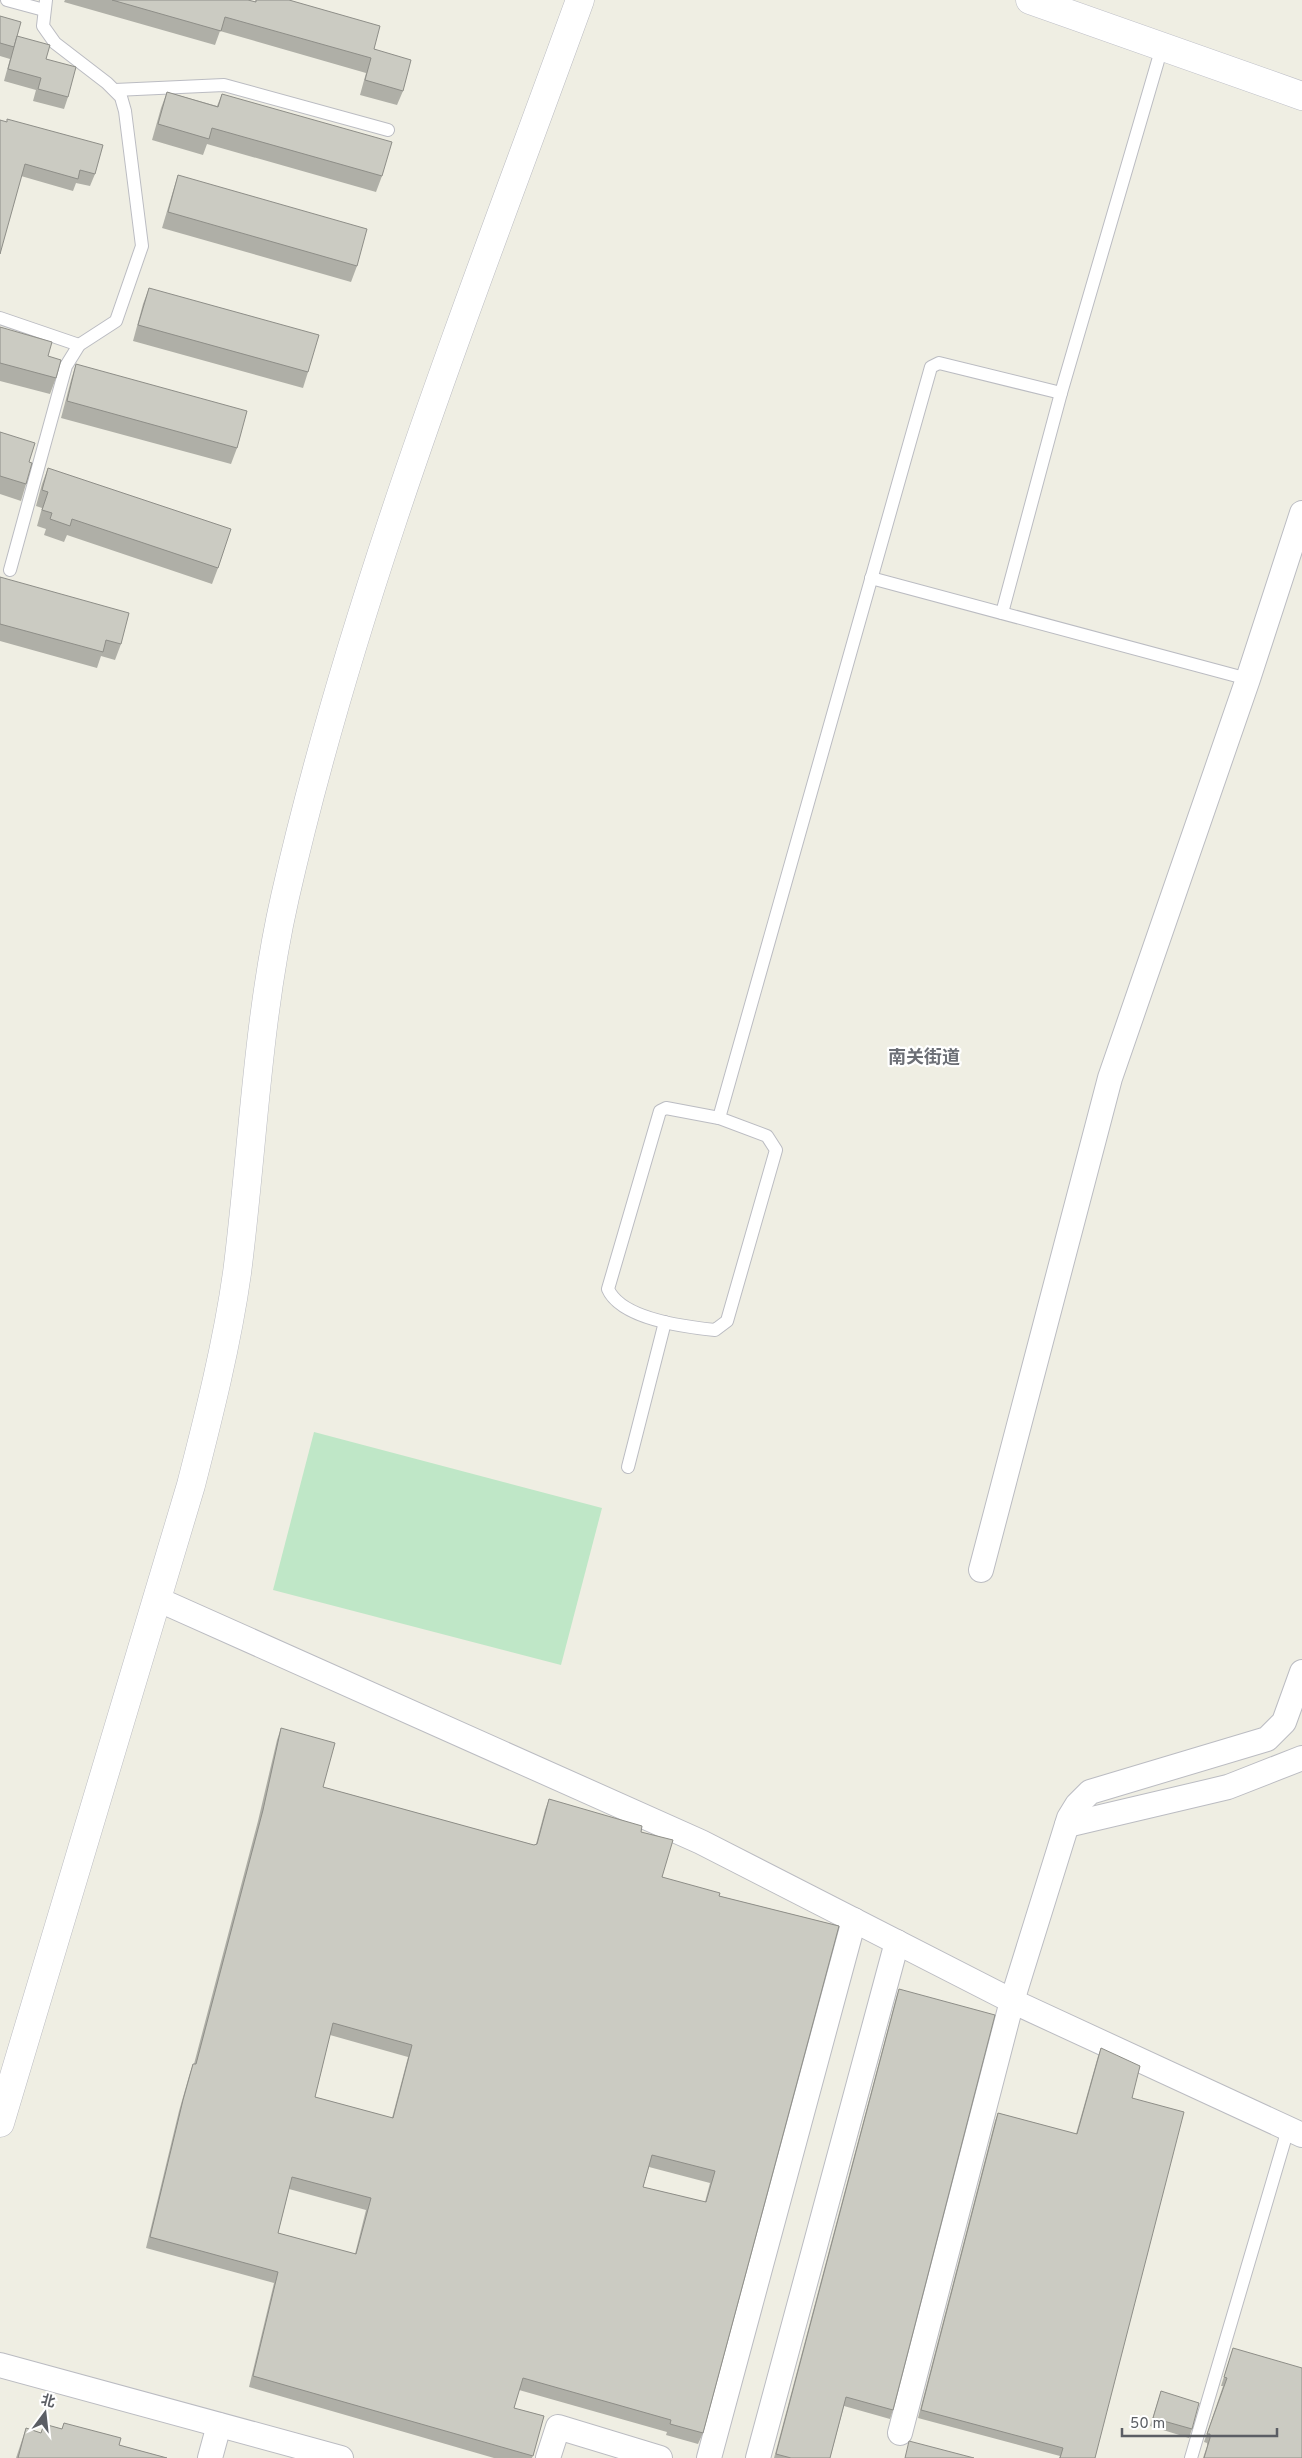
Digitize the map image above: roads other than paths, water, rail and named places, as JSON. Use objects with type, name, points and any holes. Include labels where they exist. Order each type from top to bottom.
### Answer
[{"type":"street","points":[[0,2124],[157,1598],[208,1418],[236,1276],[274,953],[299,841],[350,656],[390,522],[580,0]]},
{"type":"street","points":[[1030,0],[1302,96]]},
{"type":"street","points":[[981,1570],[1110,1078],[1248,678],[1302,513]]},
{"type":"street","points":[[157,1598],[701,1842],[1012,2001],[1295,2132]]},
{"type":"street","points":[[900,2432],[1012,2001],[1067,1825],[1077,1805],[1090,1792],[1267,1739],[1284,1722],[1302,1672]]},
{"type":"street","points":[[1067,1825],[1228,1787],[1300,1759],[1276,1731]]},
{"type":"street","points":[[709,2458],[854,1920]]},
{"type":"street","points":[[758,2458],[897,1942]]},
{"type":"street","points":[[0,2365],[341,2458]]},
{"type":"street","points":[[210,2458],[220,2425]]},
{"type":"street","points":[[548,2458],[558,2427],[660,2458]]},
{"type":"lane","points":[[7,0],[45,5],[44,26],[55,42],[121,97],[125,111],[142,246],[116,321],[79,345],[66,366],[10,570]]},
{"type":"lane","points":[[1002,613],[1061,393],[1162,47]]},
{"type":"lane","points":[[114,90],[224,85],[388,130]]},
{"type":"lane","points":[[0,318],[79,345]]},
{"type":"lane","points":[[719,1118],[931,367],[939,363],[1061,393]]},
{"type":"lane","points":[[871,578],[1248,678]]},
{"type":"lane","points":[[677,1109],[719,1118],[767,1136],[776,1150],[728,1321],[715,1330],[686,1327],[665,1322],[625,1308],[611,1297],[608,1289],[660,1110],[677,1109]]},
{"type":"lane","points":[[628,1467],[665,1322]]},
{"type":"lane","points":[[1191,2458],[1295,2132]]},
{"type":"district","name":"南关街道","points":[[924,1057]]}]
